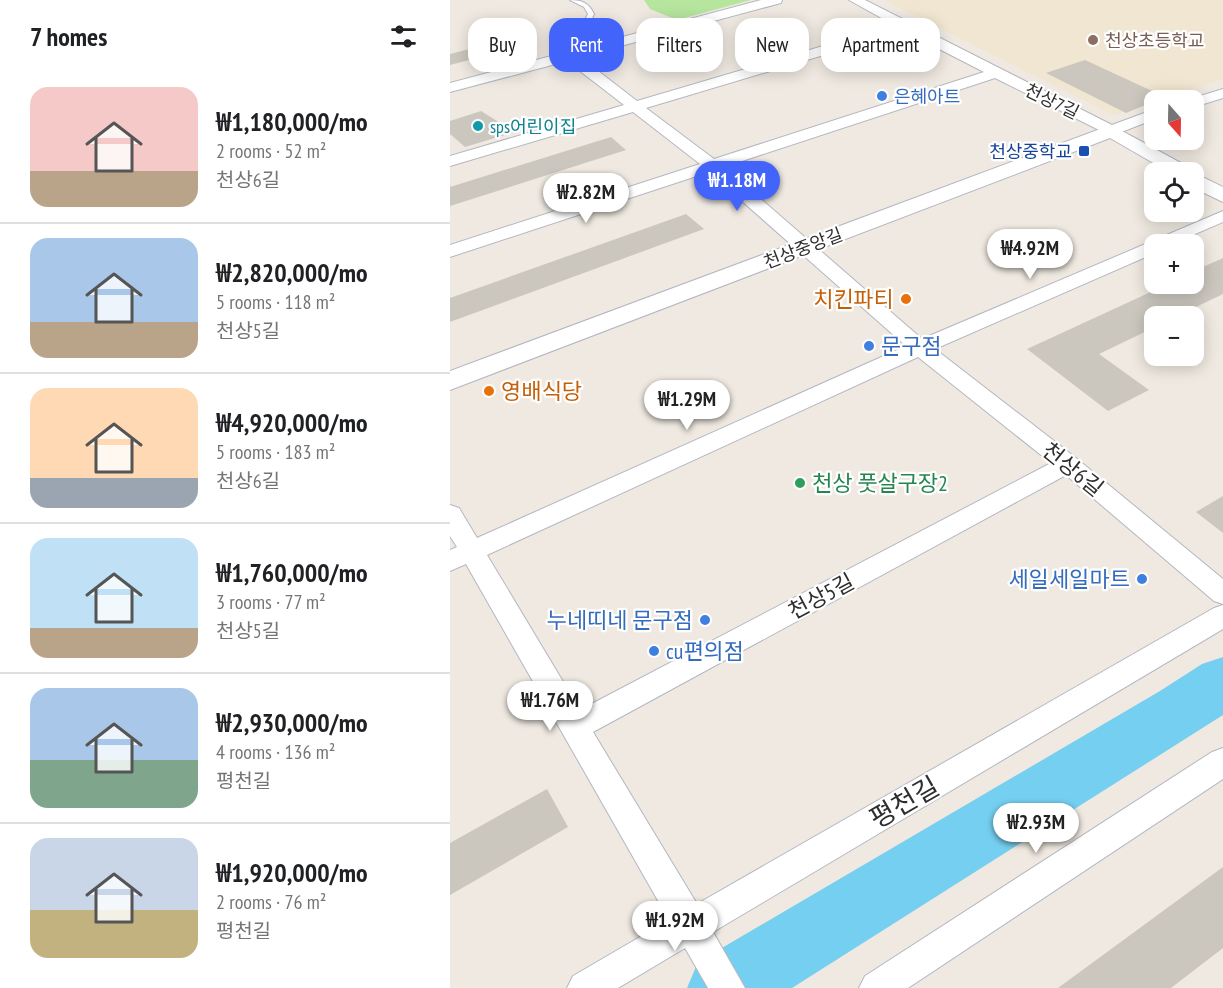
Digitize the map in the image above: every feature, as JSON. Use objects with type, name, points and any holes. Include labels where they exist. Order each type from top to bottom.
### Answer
[{"type":"street","points":[[624,41],[776,0]]},
{"type":"street","name":"천상7길","points":[[855,0],[890,18]]},
{"type":"street","name":"천상7길","points":[[940,44],[1111,130],[1166,162]]},
{"type":"street","points":[[450,161],[821,51]]},
{"type":"street","points":[[450,88],[549,62]]},
{"type":"street","name":"천상6길","points":[[591,72],[710,164],[920,348],[1068,464],[1223,594]]},
{"type":"street","points":[[450,251],[710,164],[995,73]]},
{"type":"street","points":[[1204,99],[1223,93]]},
{"type":"street","name":"천상중앙길","points":[[450,381],[1144,118]]},
{"type":"street","points":[[1204,185],[1223,196]]},
{"type":"street","points":[[1181,234],[1223,216]]},
{"type":"street","points":[[461,556],[920,348],[1144,250]]},
{"type":"street","name":"천상5길","points":[[574,728],[1068,464]]},
{"type":"street","points":[[450,514],[461,556],[574,728],[727,988]]},
{"type":"street","name":"평천길","points":[[585,988],[698,940],[1223,616]]},
{"type":"street","points":[[877,988],[1223,762]]},
{"type":"lane","points":[[573,0],[587,6],[591,14],[589,18]]},
{"type":"shaded area","name":"천상초등학교","points":[[884,0],[1223,0],[1223,79],[1189,90],[1144,90],[1144,105],[1113,115],[940,28],[940,18],[920,18]]},
{"type":"green space","points":[[644,0],[751,0],[684,18],[672,18],[650,9]]},
{"type":"building","points":[[468,49],[468,60],[450,65],[450,54]]},
{"type":"building","points":[[1085,60],[1150,90],[1144,90],[1144,106],[1126,113],[1046,73]]},
{"type":"building","name":"sps어린이집","points":[[481,111],[515,132],[465,147],[450,134],[450,121]]},
{"type":"building","points":[[611,137],[626,150],[450,206],[450,187]]},
{"type":"building","points":[[686,214],[704,229],[450,322],[450,298]]},
{"type":"building","points":[[1223,258],[1223,294],[1198,306],[1144,306],[1144,332],[1099,354],[1149,390],[1108,411],[1027,349],[1146,294],[1204,294],[1204,267]]},
{"type":"building","points":[[1223,496],[1223,533],[1196,512]]},
{"type":"building","points":[[547,789],[568,827],[450,895],[450,843]]},
{"type":"building","points":[[1223,867],[1223,948],[1171,988],[1058,988]]},
{"type":"waterway","points":[[724,988],[1182,710],[1223,682]]},
{"type":"place","name":"천상초등학교","points":[[1093,40]]},
{"type":"place","name":"은혜아트","points":[[882,96]]},
{"type":"place","name":"sps어린이집","points":[[478,126]]},
{"type":"place","name":"천상중학교","points":[[1084,151]]},
{"type":"place","name":"치킨파티","points":[[906,299]]},
{"type":"place","name":"문구점","points":[[869,346]]},
{"type":"place","name":"영배식당","points":[[489,391]]},
{"type":"place","name":"천상 풋살구장2","points":[[800,483]]},
{"type":"place","name":"세일세일마트","points":[[1142,579]]},
{"type":"place","name":"누네띠네 문구점","points":[[705,620]]},
{"type":"place","name":"cu편의점","points":[[654,651]]}]
